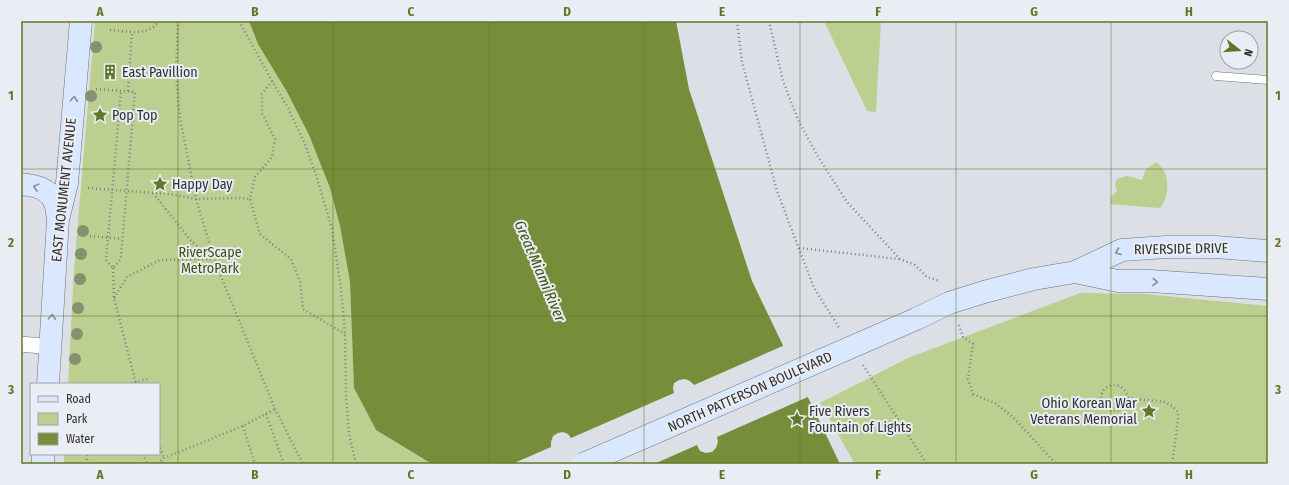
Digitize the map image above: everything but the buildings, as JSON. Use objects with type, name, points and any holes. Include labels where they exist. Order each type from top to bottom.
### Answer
[{"type":"main road","name":"EAST MONUMENT AVENUE","points":[[48,383],[58,220],[67,183],[81,21]]},
{"type":"main road","points":[[21,184],[38,187],[48,193],[54,201],[58,220]]},
{"type":"main road","name":"RIVERSIDE DRIVE","points":[[916,319],[949,303],[984,292],[1034,279],[1075,272],[1122,250],[1166,247],[1208,247],[1268,251]]},
{"type":"main road","name":"RIVERSIDE DRIVE","points":[[1075,272],[1118,281],[1150,281],[1268,289]]},
{"type":"main road","name":"NORTH PATTERSON BOULEVARD","points":[[584,464],[916,319]]},
{"type":"street","points":[[21,344],[50,347]]},
{"type":"lane","points":[[1216,76],[1268,80]]},
{"type":"path","points":[[110,30],[145,32],[159,21]]},
{"type":"path","points":[[178,21],[176,72],[180,118],[196,199],[214,259],[275,409],[303,464]]},
{"type":"path","points":[[239,21],[287,106],[304,142],[316,175],[332,229],[341,288],[345,334],[346,396],[349,434],[356,464]]},
{"type":"path","points":[[737,21],[742,62],[777,191],[814,288],[843,334]]},
{"type":"path","points":[[769,21],[783,81],[799,122],[820,160],[848,202],[900,259]]},
{"type":"path","points":[[128,91],[132,32]]},
{"type":"path","points":[[272,81],[262,94],[262,113],[275,139],[272,157],[255,177],[250,199],[260,234],[291,259],[300,281],[303,309],[345,334]]},
{"type":"path","points":[[96,89],[135,92],[120,260],[113,268]]},
{"type":"path","points":[[121,91],[106,260],[113,268],[114,298],[136,383],[148,379]]},
{"type":"path","points":[[88,188],[169,194],[196,199],[250,199]]},
{"type":"path","points":[[153,193],[192,242],[214,259]]},
{"type":"path","points":[[90,236],[122,239]]},
{"type":"path","points":[[799,248],[900,259],[915,265],[927,277],[940,281]]},
{"type":"path","points":[[114,298],[128,277],[160,260],[214,259]]},
{"type":"path","points":[[959,325],[963,337],[973,344],[968,379],[973,394],[995,403],[1014,418],[1056,464]]},
{"type":"path","points":[[860,360],[927,464]]},
{"type":"path","points":[[1115,384],[1126,390],[1128,398],[1127,403],[1116,411],[1108,409],[1104,406],[1101,397],[1104,389],[1115,384]]},
{"type":"path","points":[[1128,398],[1165,402],[1178,412],[1172,464]]},
{"type":"path","points":[[158,464],[164,458],[243,426],[275,409]]},
{"type":"path","points":[[266,414],[284,464]]},
{"type":"path","points":[[243,426],[254,464]]},
{"type":"path","points":[[160,447],[164,458]]},
{"type":"green space","name":"RiverScape MetroPark","points":[[95,21],[249,21],[258,44],[287,92],[309,135],[330,188],[340,226],[350,282],[354,388],[376,430],[432,464],[64,464],[64,455],[160,455],[160,383],[68,383],[74,269]]},
{"type":"green space","points":[[824,21],[881,21],[876,112],[867,111]]},
{"type":"green space","points":[[1157,162],[1165,172],[1167,184],[1166,197],[1160,208],[1110,204],[1112,196],[1117,191],[1115,184],[1117,179],[1127,176],[1142,180],[1146,169]]},
{"type":"green space","points":[[1080,293],[1144,294],[1268,306],[1268,464],[855,464],[820,403],[908,358]]},
{"type":"water","name":"Great Miami River","points":[[249,21],[676,21],[689,89],[752,281],[840,464],[432,464],[376,430],[354,388],[350,282],[340,226],[330,188],[309,135],[287,92],[258,44]]},
{"type":"pier","points":[[785,345],[810,396],[717,437],[718,442],[716,448],[712,452],[706,453],[700,451],[697,445],[654,464],[512,464],[551,447],[553,436],[558,433],[563,432],[568,434],[571,438],[674,393],[674,383],[679,380],[685,379],[694,385]]},
{"type":"place","name":"East Pavillion","points":[[110,72]]},
{"type":"place","name":"Pop Top","points":[[100,115]]},
{"type":"place","name":"Happy Day","points":[[160,184]]},
{"type":"place","name":"Ohio Korean War Veterans Memorial","points":[[1149,411]]},
{"type":"place","name":"Five Rivers Fountain of Lights","points":[[797,419]]}]
